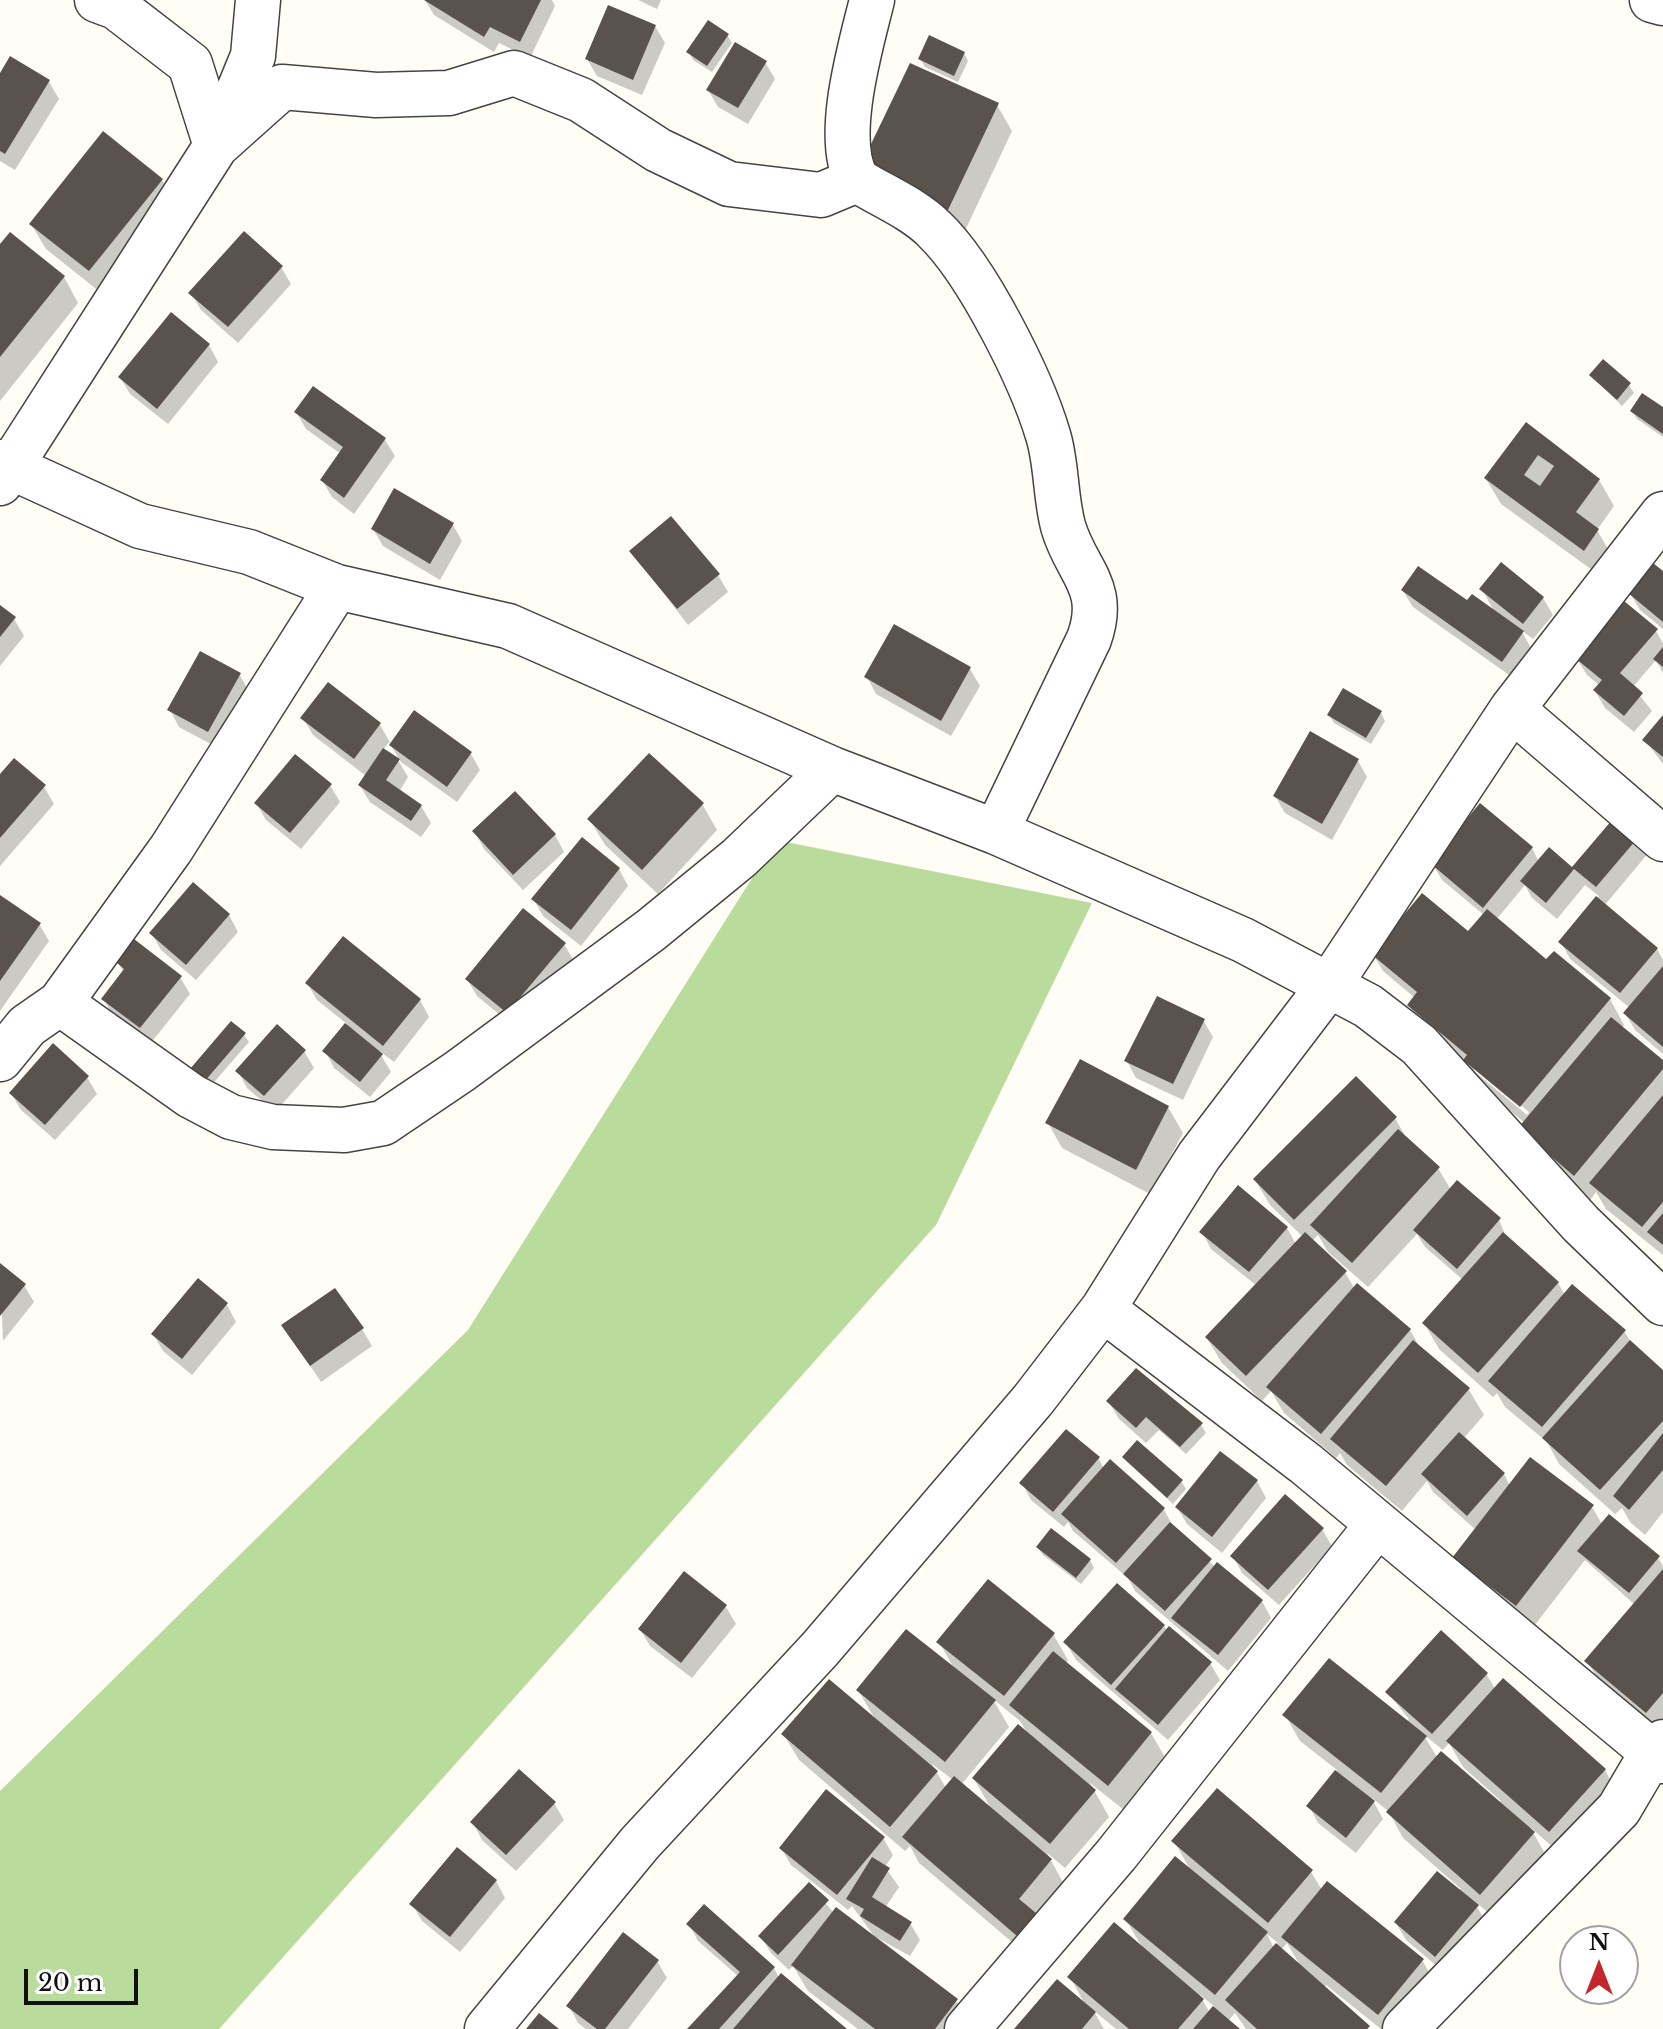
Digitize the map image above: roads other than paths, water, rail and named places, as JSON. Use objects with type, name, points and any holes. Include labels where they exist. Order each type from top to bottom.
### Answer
[{"type":"street","points":[[97,0],[116,7],[190,64],[216,146]]},
{"type":"street","points":[[258,0],[253,56],[216,146],[4,472],[140,526],[249,552],[337,587],[508,626],[832,769],[996,832],[1243,940],[1368,1006],[1419,1045],[1581,1224],[1663,1303]]},
{"type":"street","points":[[872,0],[858,55],[849,120],[850,167],[857,180],[933,227],[966,269],[1030,382],[1050,439],[1063,526],[1096,596],[1096,619],[1089,639],[996,832]]},
{"type":"street","points":[[1652,0],[1663,3]]},
{"type":"street","points":[[216,146],[282,87],[376,95],[449,93],[514,73],[581,100],[658,150],[729,184],[821,195],[857,180]]},
{"type":"street","points":[[487,2029],[640,1843],[820,1649],[1033,1400],[1103,1309],[1199,1156],[1330,984],[1512,709],[1663,514]]},
{"type":"street","points":[[0,1059],[27,1026],[60,1003],[171,849],[337,587]]},
{"type":"street","points":[[1512,709],[1663,839]]},
{"type":"street","points":[[60,1003],[191,1096],[231,1117],[273,1127],[344,1130],[383,1123],[460,1071],[651,930],[739,858],[832,769]]},
{"type":"street","points":[[1103,1309],[1220,1396],[1659,1752],[1619,1809],[1405,2029]]},
{"type":"street","points":[[967,2029],[1116,1855],[1378,1524]]}]
